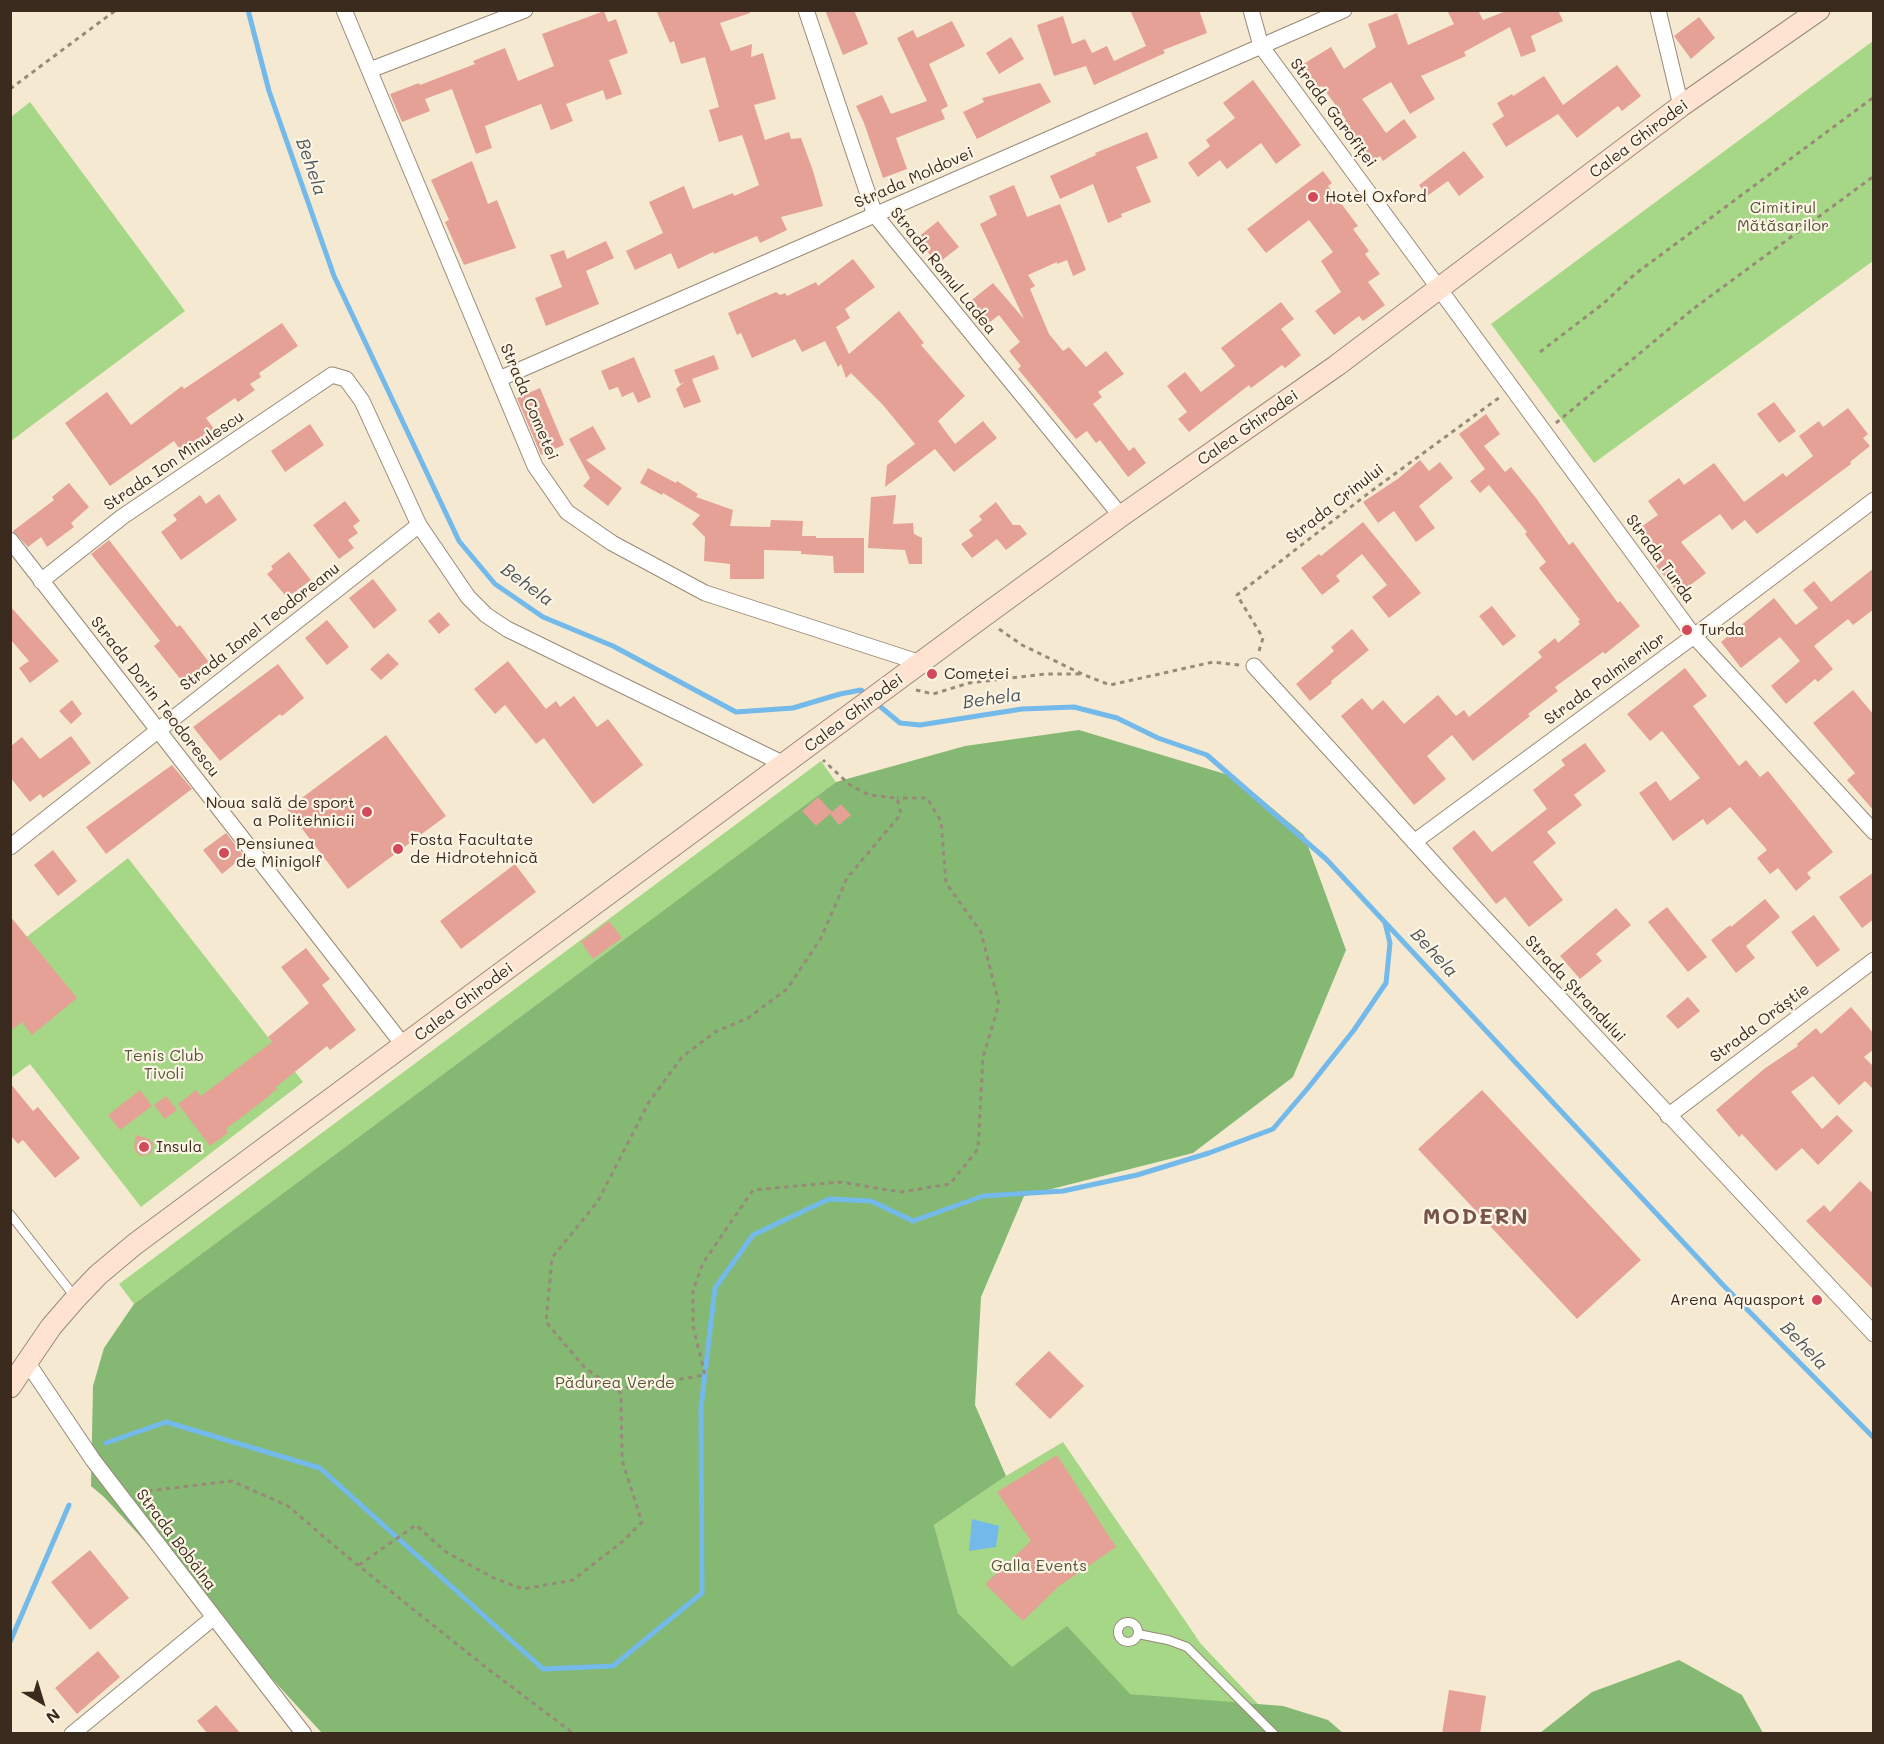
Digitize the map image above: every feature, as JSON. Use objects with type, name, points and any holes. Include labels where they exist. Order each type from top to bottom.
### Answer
[{"type":"street","name":"Strada Cometei","points":[[344,10],[535,466],[567,512],[612,543],[705,593],[921,663]]},
{"type":"street","points":[[370,70],[525,10]]},
{"type":"street","name":"Strada Romul Ladea","points":[[806,10],[875,215],[1121,516]]},
{"type":"street","name":"Strada Garofiței","points":[[1251,10],[1261,46],[1441,288]]},
{"type":"street","name":"Strada Moldovei","points":[[499,379],[1344,10]]},
{"type":"street","points":[[1658,10],[1681,106]]},
{"type":"street","name":"Calea Ghirodei","points":[[10,1387],[51,1327],[76,1298],[98,1275],[135,1244],[985,615],[1121,516],[1328,372],[1681,106],[1819,10]]},
{"type":"street","name":"Strada Turda","points":[[1441,288],[1694,636],[1874,832]]},
{"type":"street","name":"Strada Ion Minulescu","points":[[41,580],[122,517],[332,375],[346,379],[362,401],[419,525]]},
{"type":"street","name":"Strada Palmierilor","points":[[1414,842],[1874,500]]},
{"type":"street","points":[[419,525],[468,597],[486,615],[507,629],[784,765]]},
{"type":"street","name":"Strada Ionel Teodoreanu","points":[[10,847],[419,525]]},
{"type":"street","name":"Strada Dorin Teodorescu","points":[[10,540],[404,1046]]},
{"type":"street","name":"Strada Ștrandului","points":[[1254,666],[1668,1116],[1874,1334]]},
{"type":"street","name":"Strada Orăștie","points":[[1668,1116],[1874,960]]},
{"type":"street","name":"Strada Bobâlna","points":[[27,1362],[119,1495],[304,1734]]},
{"type":"street","points":[[72,1734],[213,1618]]},
{"type":"lane","points":[[10,1214],[76,1298]]},
{"type":"lane","points":[[1138,1634],[1168,1640],[1186,1647],[1274,1734]]},
{"type":"path","points":[[10,89],[116,10]]},
{"type":"path","points":[[1540,352],[1604,303],[1635,273],[1874,97]]},
{"type":"path","points":[[1545,432],[1693,309],[1874,177]]},
{"type":"path","name":"Strada Crinului","points":[[1254,666],[1263,638],[1238,595],[1386,479],[1513,388]]},
{"type":"path","points":[[985,615],[999,630],[1022,645],[1082,674],[1110,684],[1213,662],[1254,666]]},
{"type":"path","points":[[894,684],[933,694],[969,683],[1045,674],[1082,674]]},
{"type":"path","points":[[616,1389],[705,1375],[693,1326],[693,1290],[703,1263],[753,1190],[840,1182],[901,1192],[950,1184],[978,1149],[983,1057],[999,1004],[981,932],[946,883],[941,820],[927,798],[869,795],[850,785],[822,758]]},
{"type":"path","points":[[359,1565],[417,1525],[446,1552],[494,1578],[523,1589],[573,1580],[623,1541],[642,1522],[622,1460],[621,1393],[585,1368],[546,1322],[552,1258],[598,1201],[649,1102],[682,1057],[715,1032],[748,1018],[787,989],[821,938],[847,878],[901,814],[897,798]]},
{"type":"path","points":[[119,1495],[232,1481],[288,1506],[483,1665],[574,1734]]},
{"type":"green space","name":"Cimitirul Mătăsarilor","points":[[1873,41],[1873,261],[1594,463],[1491,324]]},
{"type":"green space","points":[[30,102],[185,311],[11,441],[11,117]]},
{"type":"green space","name":"Pădurea Verde","points":[[1079,730],[1235,777],[1304,835],[1346,950],[1293,1077],[1193,1153],[1024,1196],[981,1297],[975,1405],[1006,1476],[934,1525],[958,1613],[1012,1667],[1067,1626],[1130,1694],[1283,1706],[1328,1720],[1343,1733],[322,1733],[104,1497],[91,1486],[93,1386],[104,1348],[134,1304],[836,782],[965,746]]},
{"type":"green space","points":[[821,761],[836,782],[134,1304],[119,1284]]},
{"type":"green space","name":"Tenis Club Tivoli","points":[[128,858],[303,1082],[141,1207],[30,1064],[11,1078],[11,949]]},
{"type":"green space","name":"Galla Events","points":[[1063,1442],[1201,1644],[1258,1704],[1130,1694],[1012,1668],[958,1613],[934,1525],[1006,1476]]},
{"type":"green space","points":[[1679,1660],[1742,1695],[1763,1733],[1540,1733],[1592,1692]]},
{"type":"water","points":[[972,1519],[999,1526],[996,1547],[969,1551]]},
{"type":"building","points":[[656,10],[750,10],[750,13],[720,23],[731,51],[752,44],[751,57],[763,53],[776,99],[754,105],[765,140],[789,132],[791,139],[801,138],[823,206],[781,217],[787,230],[760,243],[757,236],[714,254],[713,252],[678,269],[671,253],[635,270],[626,251],[663,233],[649,202],[684,186],[693,209],[759,185],[742,135],[719,142],[709,110],[719,107],[705,57],[681,64],[674,41],[670,43]]},
{"type":"building","points":[[825,10],[854,10],[868,44],[843,55]]},
{"type":"building","points":[[1130,10],[1199,10],[1207,33],[1163,50],[1165,53],[1094,85],[1086,66],[1054,76],[1037,25],[1063,16],[1072,44],[1085,39],[1092,53],[1107,46],[1114,61],[1146,46]]},
{"type":"building","points":[[1447,10],[1478,10],[1483,20],[1509,10],[1558,10],[1563,21],[1531,36],[1536,51],[1521,57],[1510,27],[1464,52],[1466,56],[1421,76],[1435,99],[1410,114],[1391,82],[1362,99],[1386,133],[1404,119],[1417,137],[1383,161],[1380,156],[1370,163],[1340,124],[1346,120],[1322,86],[1314,90],[1300,66],[1331,47],[1344,69],[1376,47],[1368,24],[1397,13],[1408,45],[1454,24]]},
{"type":"building","points":[[604,11],[608,22],[616,19],[628,53],[609,60],[622,94],[606,100],[603,90],[566,104],[573,121],[551,130],[541,104],[485,126],[492,148],[476,154],[452,89],[425,99],[430,111],[402,122],[390,94],[475,64],[473,61],[505,48],[518,81],[554,66],[542,34]]},
{"type":"building","points":[[1699,17],[1715,38],[1691,59],[1674,36]]},
{"type":"building","points":[[952,21],[965,46],[929,64],[948,106],[941,110],[945,119],[896,138],[907,169],[883,178],[856,106],[882,95],[891,114],[927,101],[897,38],[913,30],[917,38]]},
{"type":"building","points":[[1011,37],[1024,59],[999,74],[986,53]]},
{"type":"building","points":[[1617,65],[1641,96],[1622,111],[1618,106],[1577,138],[1558,114],[1506,147],[1492,124],[1504,116],[1497,103],[1512,94],[1513,96],[1544,76],[1563,105]]},
{"type":"building","points":[[1253,80],[1301,145],[1276,164],[1261,143],[1227,169],[1220,160],[1198,177],[1188,163],[1210,146],[1206,140],[1235,118],[1223,103]]},
{"type":"building","points":[[1040,83],[1051,102],[977,139],[963,112],[984,102],[982,98]]},
{"type":"building","points":[[1147,132],[1158,158],[1136,167],[1151,202],[1121,214],[1122,217],[1108,223],[1093,184],[1060,199],[1050,176],[1096,155],[1095,153]]},
{"type":"building","points":[[1464,151],[1484,177],[1459,196],[1448,181],[1427,196],[1419,185]]},
{"type":"building","points":[[472,161],[488,204],[497,200],[516,248],[464,265],[445,222],[449,220],[431,180]]},
{"type":"building","points":[[1323,171],[1332,183],[1328,186],[1358,226],[1353,229],[1369,251],[1365,254],[1380,274],[1368,282],[1385,305],[1363,321],[1359,316],[1334,335],[1315,311],[1341,292],[1321,261],[1333,252],[1309,220],[1266,253],[1247,229]]},
{"type":"building","points":[[1014,185],[1027,217],[1060,204],[1071,231],[1086,270],[1073,276],[1067,260],[1057,264],[1057,262],[1028,275],[1035,286],[1030,289],[1049,334],[1063,351],[1069,347],[1086,367],[1106,351],[1124,374],[1098,392],[1102,397],[1093,404],[1129,451],[1134,447],[1146,463],[1128,477],[1100,440],[1096,443],[1087,431],[1076,439],[1018,369],[1021,366],[1009,351],[1020,342],[999,315],[985,326],[968,303],[993,283],[1024,319],[980,224],[997,215],[989,196]]},
{"type":"building","points":[[938,221],[959,247],[937,264],[917,238]]},
{"type":"building","points":[[606,241],[614,258],[586,271],[599,304],[546,326],[535,298],[562,287],[550,255],[564,250],[567,259]]},
{"type":"building","points":[[853,259],[875,287],[845,309],[850,318],[836,327],[849,354],[899,311],[924,343],[921,345],[965,396],[938,421],[955,444],[983,421],[997,438],[954,472],[935,449],[885,487],[887,465],[915,444],[883,405],[851,373],[846,378],[841,364],[838,367],[825,341],[802,352],[795,339],[752,358],[741,333],[737,335],[728,313],[776,292],[780,295],[785,293],[787,296],[816,282],[818,286]]},
{"type":"building","points":[[1281,302],[1294,319],[1281,329],[1301,355],[1285,368],[1282,365],[1251,388],[1249,385],[1189,432],[1178,419],[1187,412],[1167,386],[1185,372],[1201,392],[1235,366],[1221,348]]},
{"type":"building","points":[[282,323],[298,346],[259,373],[261,377],[250,384],[255,390],[238,402],[235,398],[206,418],[214,429],[183,454],[174,441],[110,486],[65,423],[107,392],[131,425],[182,386],[184,389]]},
{"type":"building","points":[[714,355],[719,369],[692,379],[701,402],[684,408],[676,389],[684,382],[680,384],[674,370]]},
{"type":"building","points":[[634,357],[651,397],[638,403],[633,392],[622,397],[618,387],[609,390],[601,371]]},
{"type":"building","points":[[540,388],[564,445],[541,455],[517,398]]},
{"type":"building","points":[[1774,402],[1796,431],[1779,443],[1757,414]]},
{"type":"building","points":[[1848,408],[1868,434],[1863,438],[1870,446],[1850,462],[1851,464],[1757,534],[1745,520],[1732,530],[1720,514],[1681,542],[1706,573],[1679,594],[1656,566],[1664,559],[1641,527],[1658,515],[1648,501],[1679,478],[1684,485],[1714,463],[1744,502],[1783,473],[1786,477],[1813,456],[1799,436],[1819,421],[1823,427]]},
{"type":"building","points":[[1486,414],[1500,434],[1484,446],[1505,472],[1511,467],[1569,545],[1573,542],[1618,603],[1620,601],[1640,626],[1605,654],[1603,652],[1555,687],[1558,691],[1473,761],[1452,735],[1427,756],[1446,779],[1414,805],[1341,716],[1362,698],[1372,710],[1383,700],[1404,724],[1438,695],[1456,716],[1464,710],[1469,717],[1542,657],[1538,652],[1555,638],[1558,643],[1580,624],[1578,621],[1580,620],[1539,568],[1546,562],[1525,534],[1527,532],[1489,485],[1480,493],[1470,481],[1485,469],[1459,434]]},
{"type":"building","points":[[310,424],[324,445],[285,472],[271,451]]},
{"type":"building","points":[[593,426],[606,449],[586,460],[622,488],[608,506],[583,486],[590,478],[569,439]]},
{"type":"building","points":[[1420,460],[1429,471],[1440,462],[1453,478],[1419,506],[1435,528],[1416,542],[1394,511],[1378,523],[1363,502],[1399,478]]},
{"type":"building","points":[[648,468],[676,483],[677,481],[698,494],[696,497],[733,510],[730,526],[770,527],[771,520],[803,521],[802,536],[864,538],[864,573],[834,573],[833,556],[801,554],[801,551],[764,550],[764,579],[730,579],[730,564],[704,561],[705,537],[692,524],[700,515],[663,493],[662,495],[640,483]]},
{"type":"building","points":[[69,483],[89,507],[71,523],[74,527],[47,547],[41,537],[28,547],[13,531],[54,500],[52,497]]},
{"type":"building","points":[[219,494],[237,520],[181,560],[161,532],[177,520],[173,515],[200,495],[206,504]]},
{"type":"building","points":[[896,495],[893,524],[913,523],[914,534],[922,538],[922,564],[909,564],[905,550],[868,548],[871,497]]},
{"type":"building","points":[[345,501],[360,521],[353,526],[358,533],[348,540],[354,548],[339,559],[313,525]]},
{"type":"building","points":[[996,502],[1013,525],[1020,525],[1027,534],[1006,550],[997,539],[972,558],[961,544],[973,536],[969,530],[982,520],[979,516]]},
{"type":"building","points":[[1363,522],[1421,593],[1389,618],[1372,597],[1387,585],[1362,554],[1336,576],[1340,581],[1322,595],[1301,568],[1319,554],[1321,556]]},
{"type":"building","points":[[109,540],[177,627],[180,625],[212,666],[186,686],[154,646],[160,641],[91,554]]},
{"type":"building","points":[[289,552],[311,580],[292,594],[289,592],[285,595],[267,574],[273,569],[271,566]]},
{"type":"building","points":[[1874,568],[1874,609],[1853,625],[1848,619],[1814,646],[1833,669],[1818,682],[1815,679],[1786,704],[1771,686],[1800,661],[1780,637],[1741,668],[1721,642],[1774,598],[1796,625],[1818,608],[1803,590],[1814,581],[1831,602]]},
{"type":"building","points":[[373,579],[397,610],[374,629],[349,598]]},
{"type":"building","points":[[10,606],[59,661],[30,683],[19,668],[29,661],[10,639]]},
{"type":"building","points":[[1492,606],[1516,636],[1503,646],[1479,616]]},
{"type":"building","points":[[439,612],[450,625],[439,634],[428,621]]},
{"type":"building","points":[[327,620],[349,647],[327,665],[305,638]]},
{"type":"building","points":[[1352,629],[1369,650],[1310,701],[1296,684],[1334,651],[1331,647]]},
{"type":"building","points":[[388,653],[399,664],[381,680],[370,669]]},
{"type":"building","points":[[508,661],[546,709],[556,701],[560,707],[574,696],[597,727],[608,719],[643,765],[593,804],[544,738],[536,744],[505,705],[495,714],[474,689]]},
{"type":"building","points":[[278,664],[304,698],[220,761],[193,727]]},
{"type":"building","points":[[1685,668],[1707,696],[1693,706],[1739,766],[1746,760],[1760,777],[1768,771],[1833,852],[1807,873],[1811,878],[1796,891],[1778,868],[1770,874],[1757,858],[1767,850],[1730,807],[1707,825],[1703,819],[1673,841],[1639,793],[1656,781],[1670,801],[1700,778],[1662,731],[1650,741],[1627,714]]},
{"type":"building","points":[[1853,690],[1874,715],[1874,811],[1847,780],[1855,773],[1813,723]]},
{"type":"building","points":[[72,700],[82,714],[71,724],[59,711]]},
{"type":"building","name":"Noua sală de sport a Politehnicii","points":[[386,735],[446,816],[348,889],[287,809]]},
{"type":"building","points":[[71,736],[91,763],[43,798],[40,794],[30,802],[10,777],[10,747],[22,737],[40,759]]},
{"type":"building","points":[[1585,743],[1606,771],[1574,795],[1582,805],[1547,832],[1556,843],[1533,862],[1563,900],[1529,927],[1505,897],[1496,904],[1452,848],[1474,830],[1492,852],[1547,809],[1533,790],[1565,765],[1561,760]]},
{"type":"building","points":[[172,765],[192,789],[106,854],[86,827]]},
{"type":"building","points":[[818,797],[832,812],[816,826],[802,811]]},
{"type":"building","points":[[841,804],[851,815],[839,825],[830,814]]},
{"type":"building","name":"Pensiunea de Minigolf","points":[[226,833],[244,856],[222,874],[203,850]]},
{"type":"building","points":[[53,850],[77,881],[58,896],[34,865]]},
{"type":"building","name":"Fosta Facultate de Hidrotehnică","points":[[515,864],[536,892],[461,949],[440,921]]},
{"type":"building","points":[[1874,872],[1874,919],[1862,928],[1839,897]]},
{"type":"building","points":[[1765,899],[1780,917],[1746,946],[1755,958],[1736,973],[1711,940]]},
{"type":"building","points":[[1667,907],[1707,957],[1688,972],[1648,922]]},
{"type":"building","points":[[1616,908],[1631,925],[1596,954],[1602,961],[1580,979],[1560,956]]},
{"type":"building","points":[[1814,915],[1840,950],[1817,967],[1791,932]]},
{"type":"building","points":[[10,916],[77,998],[32,1035],[22,1022],[10,1031]]},
{"type":"building","points":[[609,921],[622,938],[593,959],[581,942]]},
{"type":"building","points":[[306,948],[330,979],[322,985],[356,1030],[330,1050],[327,1046],[226,1129],[228,1133],[210,1146],[178,1104],[196,1090],[201,1096],[272,1042],[268,1037],[309,1003],[281,967]]},
{"type":"building","points":[[1688,997],[1700,1011],[1678,1029],[1666,1016]]},
{"type":"building","points":[[1851,1007],[1874,1034],[1874,1049],[1864,1057],[1874,1067],[1874,1090],[1865,1081],[1839,1105],[1813,1076],[1791,1092],[1822,1129],[1837,1115],[1853,1131],[1818,1165],[1802,1148],[1776,1171],[1742,1134],[1739,1137],[1716,1110],[1764,1069],[1798,1046],[1797,1044],[1816,1028],[1821,1034]]},
{"type":"building","points":[[10,1083],[33,1111],[38,1107],[80,1158],[55,1178],[23,1140],[18,1144],[10,1135]]},
{"type":"building","points":[[140,1090],[152,1106],[120,1130],[108,1115]]},
{"type":"building","name":"Arena Aquasport","points":[[1482,1090],[1641,1260],[1577,1319],[1418,1149]]},
{"type":"building","points":[[166,1096],[177,1110],[165,1119],[154,1105]]},
{"type":"building","points":[[136,1135],[149,1139],[153,1143],[152,1153],[141,1156],[137,1153],[134,1148]]},
{"type":"building","points":[[1860,1181],[1874,1194],[1874,1290],[1806,1221],[1824,1205],[1830,1212]]},
{"type":"building","points":[[1049,1351],[1084,1386],[1050,1419],[1015,1384]]},
{"type":"building","name":"Galla Events","points":[[1057,1455],[1116,1547],[1059,1586],[1023,1621],[985,1584],[1031,1541],[997,1492]]},
{"type":"building","points":[[90,1550],[129,1598],[90,1630],[51,1582]]},
{"type":"building","points":[[98,1651],[120,1677],[77,1714],[55,1688]]},
{"type":"building","points":[[1449,1690],[1486,1696],[1480,1734],[1442,1734]]},
{"type":"building","points":[[216,1705],[241,1734],[208,1734],[197,1721]]},
{"type":"waterway","name":"Behela","points":[[248,10],[269,91],[334,276],[459,541],[495,584],[543,617],[613,646],[736,712],[793,708],[861,690],[867,695]]},
{"type":"waterway","name":"Behela","points":[[876,703],[900,723],[920,725],[1022,709],[1074,707],[1117,718],[1158,738],[1207,755],[1326,859],[1723,1285],[1874,1438]]},
{"type":"waterway","points":[[106,1443],[166,1422],[320,1468],[543,1669],[613,1666],[702,1593],[701,1408],[715,1288],[753,1235],[829,1199],[871,1201],[913,1221],[983,1196],[1063,1191],[1137,1175],[1209,1153],[1273,1129],[1354,1030],[1386,983],[1390,943],[1385,923]]},
{"type":"waterway","points":[[10,1642],[69,1505]]},
{"type":"place","name":"Hotel Oxford","points":[[1313,197]]},
{"type":"place","name":"Turda","points":[[1687,630]]},
{"type":"place","name":"Cometei","points":[[932,674]]},
{"type":"place","name":"Noua sală de sport a Politehnicii","points":[[367,812]]},
{"type":"place","name":"Fosta Facultate de Hidrotehnică","points":[[398,849]]},
{"type":"place","name":"Pensiunea de Minigolf","points":[[224,853]]},
{"type":"place","name":"Insula","points":[[144,1147]]},
{"type":"place","name":"Arena Aquasport","points":[[1817,1300]]},
{"type":"district","name":"MODERN","points":[[1476,1217]]}]
